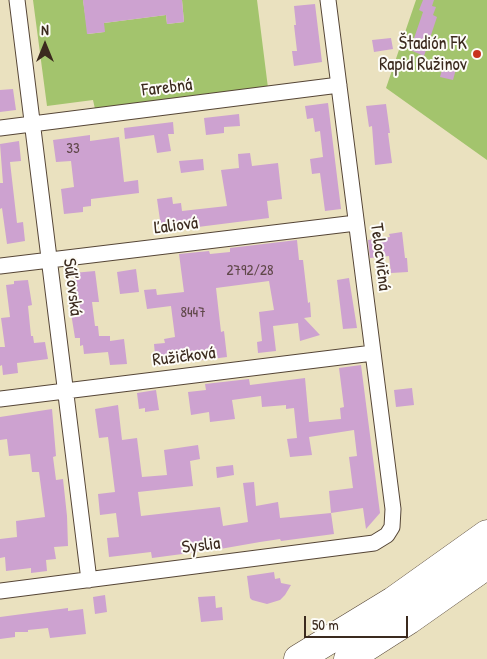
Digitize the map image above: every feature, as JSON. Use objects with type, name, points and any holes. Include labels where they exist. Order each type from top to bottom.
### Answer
[{"type":"highway","points":[[298,659],[393,601],[487,534]]},
{"type":"highway","points":[[348,659],[409,620],[487,565]]},
{"type":"street","name":"Súľovská","points":[[17,0],[90,580]]},
{"type":"street","name":"Telocvičná","points":[[328,0],[393,518]]},
{"type":"street","name":"Farebná","points":[[0,128],[339,85]]},
{"type":"street","name":"Ľaliová","points":[[0,266],[356,223]]},
{"type":"street","name":"Ružičková","points":[[0,399],[373,353]]},
{"type":"street","name":"Syslia","points":[[0,591],[374,543],[387,535],[392,527],[393,518]]},
{"type":"green space","points":[[33,0],[83,0],[88,34],[104,32],[104,23],[166,15],[167,24],[184,22],[182,0],[257,0],[268,88],[95,109],[93,100],[47,106]]},
{"type":"green space","points":[[416,0],[487,0],[487,160],[386,88]]},
{"type":"building","points":[[83,0],[182,0],[184,22],[167,24],[166,15],[104,23],[105,32],[87,34]]},
{"type":"building","points":[[423,0],[434,0],[432,6],[436,7],[433,15],[437,17],[424,56],[410,50],[423,12],[419,10]]},
{"type":"building","points":[[315,4],[322,62],[294,66],[292,51],[297,51],[294,6]]},
{"type":"building","points":[[391,38],[393,49],[374,52],[372,40]]},
{"type":"building","points":[[443,66],[456,69],[453,80],[440,77]]},
{"type":"building","points":[[13,89],[16,110],[0,112],[0,90]]},
{"type":"building","points":[[328,103],[341,209],[325,211],[320,173],[312,174],[310,159],[323,157],[320,131],[315,132],[313,118],[307,119],[305,106]]},
{"type":"building","points":[[386,104],[392,163],[375,165],[372,126],[369,127],[366,106]]},
{"type":"building","points":[[239,114],[240,126],[224,127],[224,133],[206,135],[204,118]]},
{"type":"building","points":[[173,122],[174,134],[168,134],[171,151],[157,153],[154,135],[125,139],[124,128]]},
{"type":"building","points":[[90,135],[90,141],[119,137],[124,182],[138,180],[139,193],[91,199],[91,206],[83,207],[83,212],[64,214],[61,189],[74,187],[71,161],[56,162],[53,140]]},
{"type":"building","points":[[19,141],[21,161],[10,162],[17,223],[23,222],[25,241],[7,244],[2,208],[0,209],[0,183],[3,183],[0,144]]},
{"type":"building","points":[[250,153],[252,166],[278,163],[282,199],[267,201],[269,218],[190,228],[190,224],[161,227],[157,199],[172,197],[173,204],[181,203],[182,211],[227,206],[221,170],[239,168],[238,154]]},
{"type":"building","points":[[203,159],[204,170],[181,173],[179,161]]},
{"type":"building","points":[[402,232],[408,272],[391,273],[389,256],[370,258],[368,240],[390,237],[389,234]]},
{"type":"building","points":[[297,240],[299,260],[303,260],[308,303],[310,302],[311,317],[304,318],[320,335],[300,341],[298,323],[273,326],[276,351],[258,353],[257,342],[262,341],[259,312],[274,310],[269,281],[216,288],[221,332],[224,331],[227,357],[156,366],[154,344],[165,343],[164,339],[175,337],[171,306],[147,309],[144,290],[156,289],[157,295],[184,292],[179,254],[209,251],[210,254],[230,252],[230,248]]},
{"type":"building","points":[[136,269],[139,292],[120,294],[117,272]]},
{"type":"building","points":[[95,271],[99,302],[92,302],[95,326],[98,326],[99,336],[110,336],[110,341],[124,339],[127,364],[110,365],[108,352],[84,354],[83,345],[80,346],[80,338],[75,338],[71,313],[75,312],[74,305],[77,305],[73,273]]},
{"type":"building","points":[[349,278],[357,328],[343,329],[337,280]]},
{"type":"building","points":[[28,280],[32,305],[28,306],[31,336],[33,336],[34,343],[45,342],[48,359],[17,363],[18,373],[3,375],[2,365],[0,366],[0,347],[5,347],[1,318],[10,317],[6,285],[14,284],[14,281]]},
{"type":"building","points":[[361,365],[380,513],[366,529],[363,508],[331,513],[329,491],[353,488],[349,457],[357,456],[354,430],[309,437],[312,455],[290,457],[287,439],[297,438],[294,408],[286,409],[286,405],[262,407],[261,396],[232,400],[235,419],[210,422],[209,412],[191,415],[188,392],[206,390],[205,384],[249,379],[250,385],[305,378],[309,422],[341,419],[340,408],[344,407],[339,368]]},
{"type":"building","points":[[412,388],[414,405],[396,407],[394,390]]},
{"type":"building","points":[[156,390],[159,410],[145,412],[145,408],[139,409],[137,393]]},
{"type":"building","points":[[118,405],[122,440],[137,438],[142,477],[167,475],[164,450],[198,445],[200,459],[190,461],[193,486],[138,492],[141,516],[220,507],[223,526],[248,522],[243,483],[254,482],[256,506],[278,502],[280,518],[331,513],[334,534],[281,541],[280,539],[152,558],[151,552],[109,557],[107,538],[119,537],[116,513],[100,515],[98,494],[115,492],[108,437],[99,438],[95,409]]},
{"type":"building","points":[[52,409],[56,456],[53,457],[56,480],[63,479],[68,546],[54,547],[56,559],[46,560],[47,571],[31,573],[31,568],[6,571],[5,557],[0,558],[0,539],[17,537],[16,521],[45,517],[39,472],[32,472],[30,454],[9,456],[7,439],[0,440],[0,417]]},
{"type":"building","points":[[233,465],[234,475],[217,478],[216,467]]},
{"type":"building","points":[[274,572],[275,579],[280,578],[281,583],[291,585],[285,595],[280,600],[267,604],[252,600],[250,598],[247,576]]},
{"type":"building","points":[[105,595],[107,612],[95,614],[93,597]]},
{"type":"building","points":[[215,596],[216,608],[222,607],[223,620],[201,622],[198,597]]},
{"type":"building","points":[[68,608],[68,611],[83,609],[86,634],[50,638],[48,628],[28,630],[28,632],[15,632],[15,637],[0,639],[0,617]]},
{"type":"place","name":"Štadión FK Rapid Ružinov","points":[[477,54]]}]
